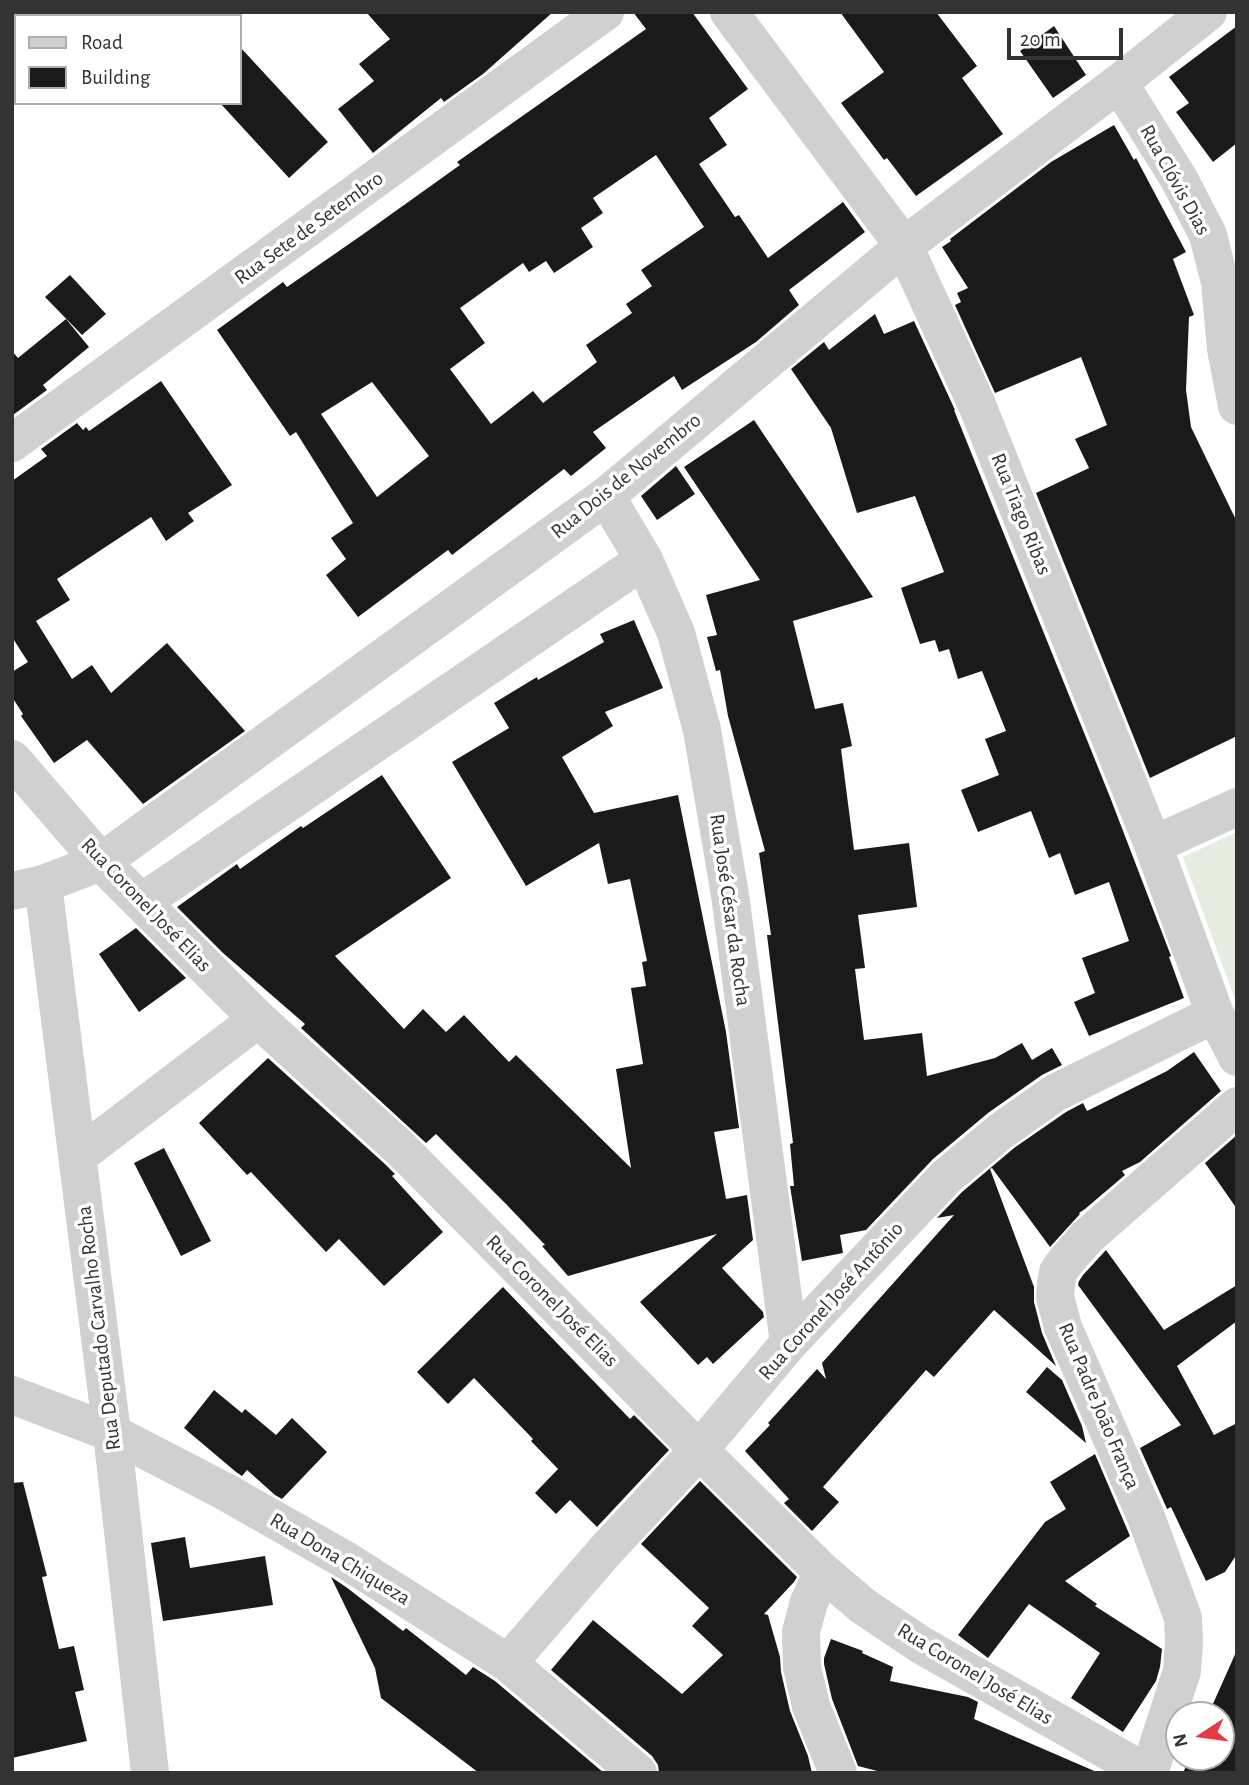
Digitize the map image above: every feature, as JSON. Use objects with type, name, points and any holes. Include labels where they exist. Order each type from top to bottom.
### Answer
[{"type":"street","name":"Rua Sete de Setembro","points":[[12,443],[605,12]]},
{"type":"street","name":"Rua Tiago Ribas","points":[[729,12],[904,246],[977,405],[1153,845],[1215,1014],[1237,1057]]},
{"type":"street","name":"Rua Dois de Novembro","points":[[28,888],[101,862],[606,496],[904,246],[1208,12]]},
{"type":"street","name":"Rua Clóvis Dias","points":[[1119,83],[1179,179],[1209,235],[1228,279],[1226,349],[1237,405]]},
{"type":"street","name":"Rua José César da Rocha","points":[[606,496],[644,560],[676,633],[702,730],[732,909],[789,1343]]},
{"type":"street","points":[[142,902],[644,560]]},
{"type":"street","name":"Rua Coronel José Elias","points":[[12,758],[101,862],[258,1019],[401,1149],[823,1572],[863,1606],[920,1644],[1148,1773]]},
{"type":"street","points":[[1153,845],[1237,807]]},
{"type":"street","name":"Rua Deputado Carvalho Rocha","points":[[28,888],[78,1156],[150,1773]]},
{"type":"street","name":"Rua Coronel José Antônio","points":[[508,1663],[606,1550],[699,1450],[789,1343],[947,1175],[1001,1131],[1055,1093],[1215,1014]]},
{"type":"street","points":[[78,1156],[258,1019]]},
{"type":"street","name":"Rua Padre João França","points":[[1148,1773],[1182,1671],[1183,1618],[1146,1517],[1063,1327],[1055,1297],[1056,1284],[1058,1272],[1087,1237],[1237,1106]]},
{"type":"street","name":"Rua Dona Chiqueza","points":[[12,1395],[112,1433],[224,1491],[347,1560],[508,1663],[638,1773]]},
{"type":"street","points":[[823,1572],[809,1602],[801,1632],[802,1667],[811,1706],[838,1773]]},
{"type":"shaded area","points":[[1237,832],[1237,1005],[1183,857]]},
{"type":"building","points":[[366,12],[553,12],[483,74],[444,102],[441,98],[373,153],[338,109],[374,81],[359,64],[390,39]]},
{"type":"building","points":[[633,12],[692,12],[748,89],[709,118],[727,145],[699,164],[735,217],[739,215],[768,258],[843,202],[865,232],[789,290],[799,305],[756,342],[682,390],[674,376],[593,432],[606,448],[571,476],[564,469],[452,555],[448,550],[358,617],[326,575],[346,559],[331,538],[353,523],[296,432],[290,436],[217,330],[283,282],[287,287],[362,235],[460,165],[457,162],[646,29]],"holes":[[[656,155],[704,227],[641,270],[652,286],[626,304],[632,313],[586,345],[597,362],[543,403],[533,391],[491,424],[450,369],[485,343],[460,308],[523,263],[529,272],[546,261],[554,273],[593,247],[581,228],[603,213],[593,198]],[[372,382],[429,456],[377,497],[321,414]]]},
{"type":"building","points":[[840,12],[936,12],[977,66],[962,78],[1003,134],[916,196],[887,158],[884,160],[841,103],[884,72]]},
{"type":"building","points":[[1054,26],[1086,75],[1053,98],[1020,51]]},
{"type":"building","points":[[1237,26],[1237,143],[1213,162],[1176,112],[1189,103],[1169,77]]},
{"type":"building","points":[[242,49],[328,142],[289,178],[222,105],[242,105]]},
{"type":"building","points":[[1114,125],[1134,160],[1136,158],[1186,252],[1173,259],[1194,315],[1189,317],[1186,390],[1191,427],[1237,522],[1237,736],[1150,778],[1036,493],[1089,468],[1075,439],[1107,425],[1081,357],[995,393],[955,305],[961,302],[957,293],[968,288],[942,247],[1051,162]]},
{"type":"building","points":[[70,275],[106,314],[82,335],[45,297]]},
{"type":"building","points":[[875,314],[884,334],[914,321],[955,410],[1110,797],[1171,956],[1169,957],[1184,998],[1089,1036],[1074,1002],[1095,993],[1082,958],[1129,941],[1109,882],[1075,895],[1060,853],[1049,858],[1031,811],[978,832],[961,790],[999,775],[985,739],[1006,731],[982,671],[958,679],[949,649],[939,652],[935,640],[920,644],[901,588],[944,572],[915,496],[857,513],[831,428],[791,369],[824,342],[829,350]]},
{"type":"building","points":[[66,319],[89,347],[43,385],[47,390],[13,415],[12,351],[18,358]]},
{"type":"building","points":[[161,381],[232,485],[188,513],[194,521],[166,541],[151,517],[57,579],[70,600],[36,621],[72,679],[92,665],[111,693],[167,643],[245,731],[143,804],[87,740],[54,763],[21,716],[23,714],[12,697],[12,672],[28,662],[12,637],[12,481],[47,456],[41,449],[77,423],[83,430],[86,427],[89,431]]},
{"type":"building","points":[[754,420],[873,597],[793,621],[815,709],[843,703],[852,746],[841,749],[854,850],[909,843],[917,907],[858,915],[865,968],[855,969],[864,1040],[922,1033],[927,1076],[995,1058],[1022,1043],[1032,1060],[1052,1048],[1062,1065],[1042,1075],[988,1113],[933,1159],[866,1230],[840,1235],[843,1253],[802,1261],[790,1186],[794,1186],[790,1144],[793,1143],[767,935],[771,935],[759,853],[765,851],[728,716],[720,670],[716,671],[707,637],[717,635],[706,595],[760,580],[684,467]]},
{"type":"building","points":[[676,466],[695,494],[657,520],[641,496]]},
{"type":"building","points":[[634,620],[663,688],[605,712],[613,726],[562,757],[594,813],[678,795],[726,1032],[739,1128],[714,1132],[726,1199],[747,1195],[753,1240],[722,1268],[763,1312],[764,1317],[713,1364],[707,1357],[698,1365],[640,1302],[717,1234],[568,1276],[542,1246],[545,1245],[436,1134],[426,1143],[301,1028],[305,1024],[223,953],[177,907],[237,864],[240,869],[301,826],[303,828],[382,775],[451,878],[335,956],[404,1029],[423,1009],[446,1032],[464,1015],[509,1062],[516,1055],[631,1168],[616,1069],[643,1064],[631,988],[646,986],[642,962],[647,961],[630,879],[608,884],[599,843],[526,886],[452,762],[509,728],[494,703],[604,642],[600,634]]},
{"type":"building","points":[[136,928],[186,978],[139,1012],[99,954]]},
{"type":"building","points":[[1194,1052],[1221,1091],[1140,1162],[1122,1171],[1125,1175],[1079,1213],[1050,1247],[992,1168],[990,1169],[1034,1287],[1034,1302],[1042,1333],[1056,1366],[994,1310],[934,1377],[926,1370],[823,1487],[839,1502],[812,1531],[784,1503],[789,1499],[745,1451],[817,1369],[826,1379],[822,1363],[954,1215],[937,1218],[962,1192],[1014,1148],[1066,1112],[1083,1103],[1087,1111],[1167,1071]]},
{"type":"building","points":[[268,1058],[386,1165],[395,1174],[392,1176],[443,1232],[384,1286],[339,1239],[326,1252],[251,1172],[247,1175],[199,1123]]},
{"type":"building","points":[[1237,1135],[1237,1209],[1205,1163]]},
{"type":"building","points":[[164,1148],[211,1241],[181,1256],[134,1163]]},
{"type":"building","points":[[1106,1250],[1164,1330],[1237,1285],[1237,1321],[1177,1366],[1214,1435],[1237,1423],[1237,1554],[1225,1572],[1206,1581],[1171,1507],[1167,1509],[1140,1448],[1181,1425],[1078,1285],[1083,1275]]},
{"type":"building","points":[[503,1287],[630,1419],[634,1415],[669,1450],[597,1527],[570,1500],[556,1514],[535,1493],[558,1469],[474,1378],[448,1404],[417,1372]]},
{"type":"building","points":[[1047,1367],[1062,1380],[1082,1426],[1086,1443],[1026,1392]]},
{"type":"building","points":[[214,1390],[242,1413],[245,1409],[276,1435],[292,1418],[327,1452],[282,1499],[247,1470],[242,1476],[236,1472],[184,1428]]},
{"type":"building","points":[[1095,1454],[1130,1536],[1065,1581],[1097,1604],[1095,1606],[1162,1649],[1156,1681],[1123,1732],[1071,1698],[1100,1653],[1029,1604],[988,1658],[958,1635],[1045,1522],[1066,1509],[1050,1482]]},
{"type":"building","points":[[700,1481],[797,1577],[764,1614],[768,1615],[780,1657],[790,1711],[812,1773],[659,1773],[658,1765],[652,1756],[551,1670],[593,1620],[682,1694],[723,1655],[692,1626],[709,1608],[641,1544]]},
{"type":"building","points":[[23,1482],[47,1576],[42,1577],[59,1649],[74,1646],[84,1690],[75,1692],[87,1741],[12,1758],[12,1483]]},
{"type":"building","points":[[185,1537],[190,1568],[265,1556],[273,1605],[163,1621],[151,1543]]},
{"type":"building","points":[[331,1577],[403,1631],[406,1628],[466,1675],[473,1667],[495,1681],[604,1773],[479,1773],[381,1698],[375,1668]]},
{"type":"building","points":[[831,1639],[863,1651],[862,1653],[893,1667],[890,1681],[968,1697],[978,1702],[974,1719],[1099,1773],[885,1773],[858,1766],[832,1699],[824,1664]]},
{"type":"building","points":[[1237,1650],[1237,1773],[1183,1773],[1235,1771],[1235,1701],[1214,1701]]}]
